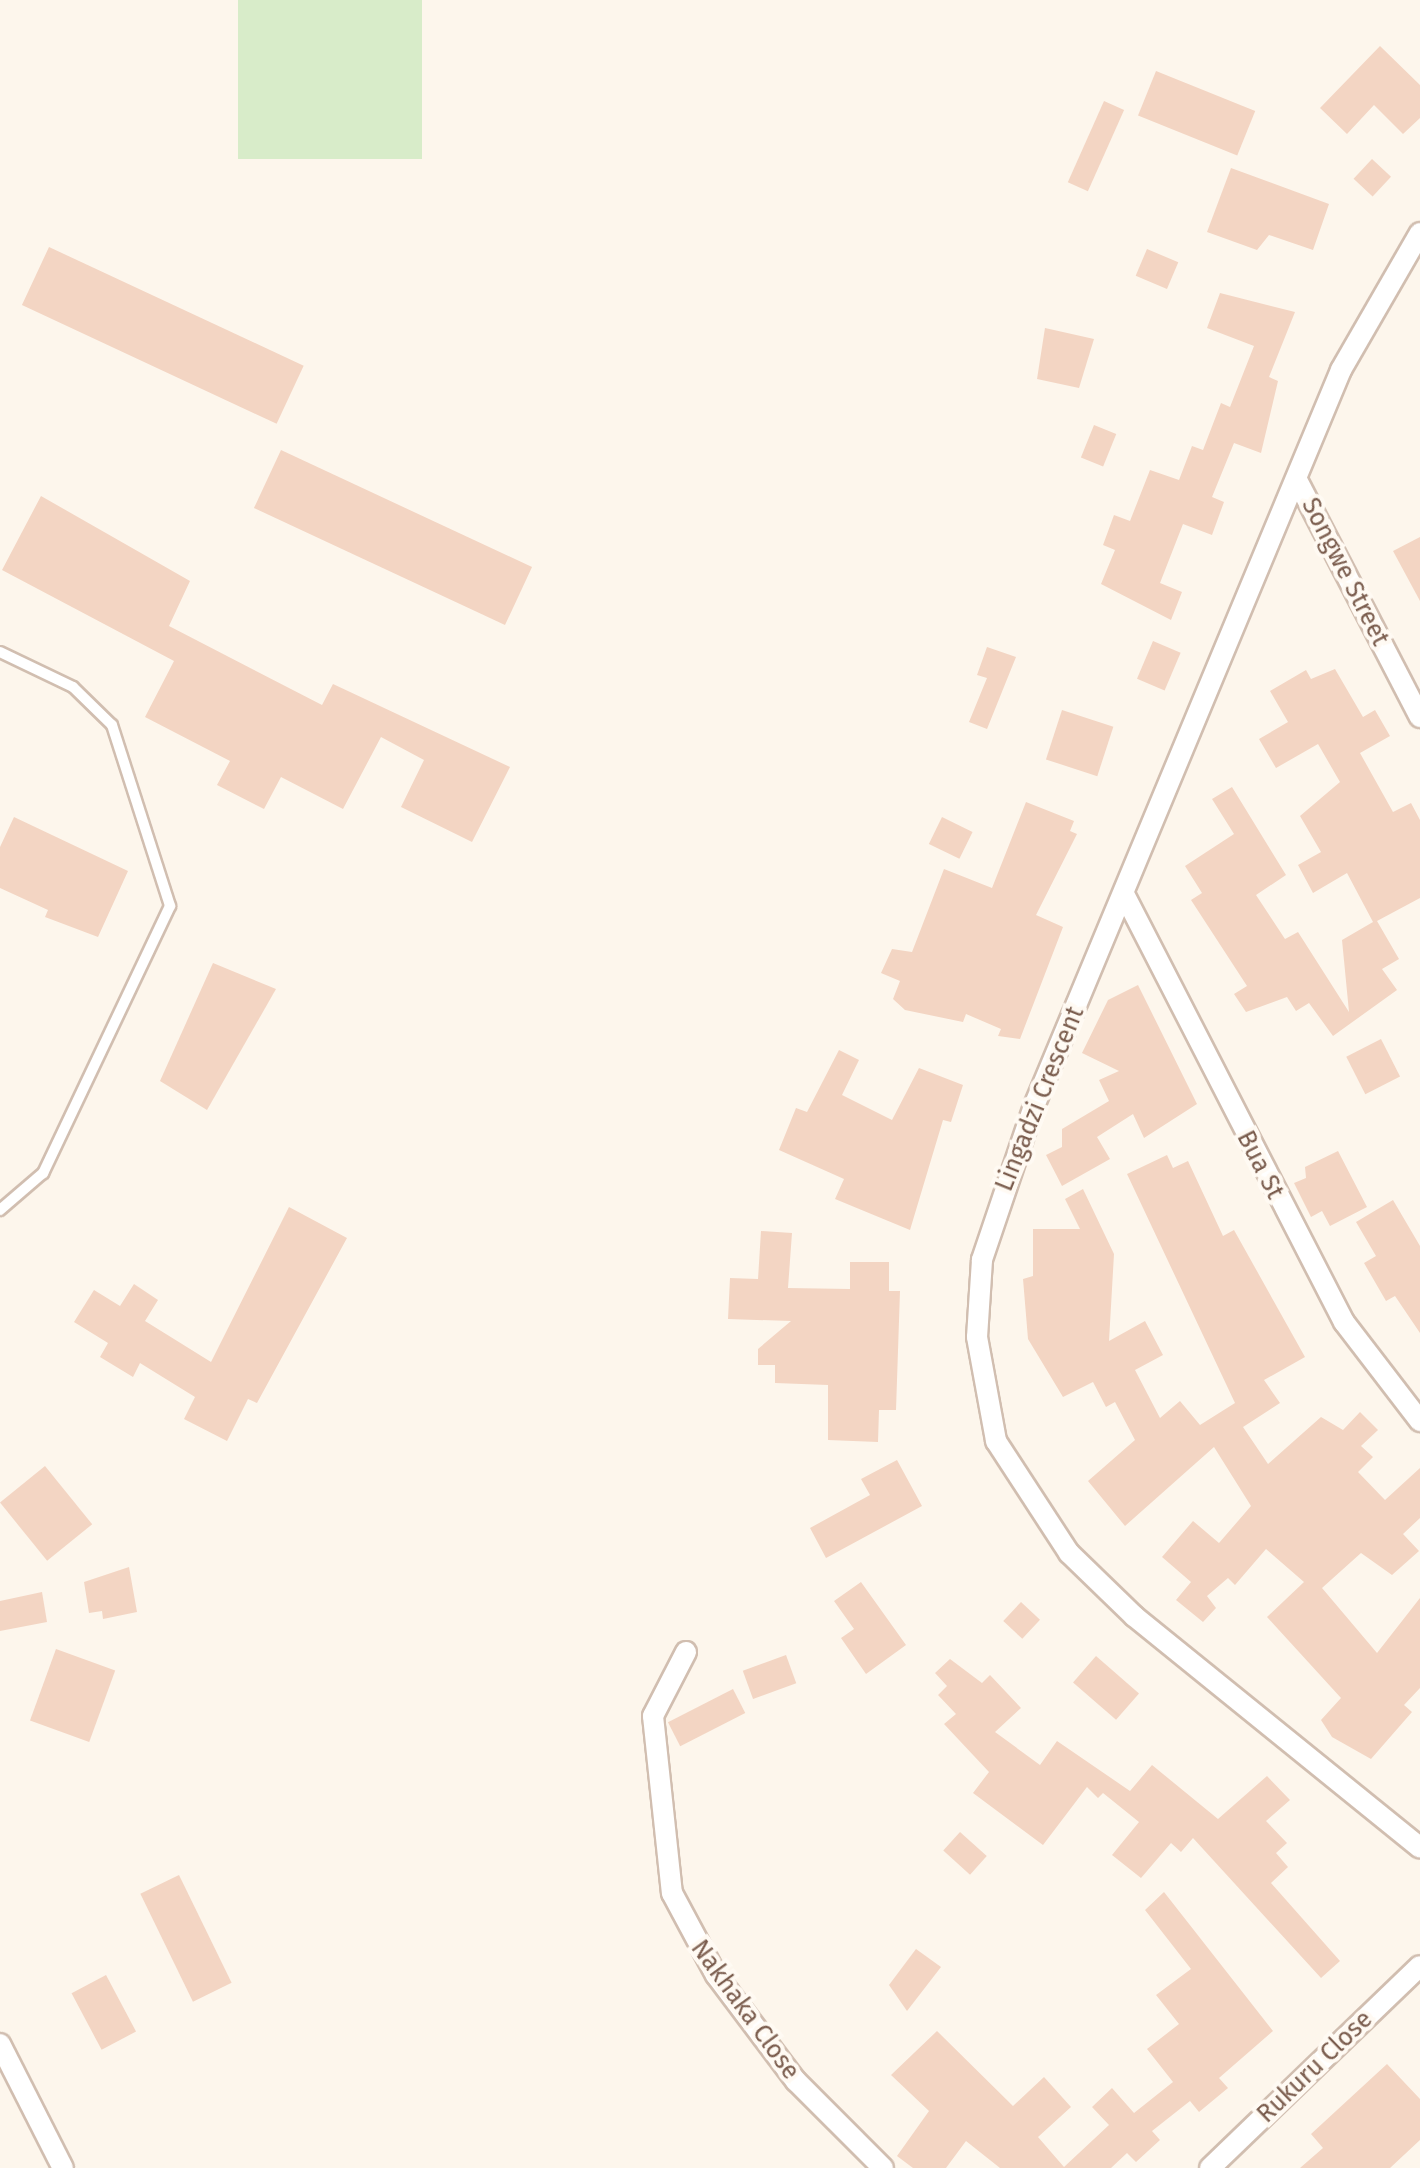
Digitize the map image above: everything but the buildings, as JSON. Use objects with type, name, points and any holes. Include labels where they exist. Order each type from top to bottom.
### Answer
[{"type":"street","name":"Lingadzi Crescent","points":[[1420,233],[1341,370],[1034,1106],[982,1260],[977,1337],[996,1441],[1069,1553],[1134,1616],[1420,1848]]},
{"type":"street","name":"Songwe Street","points":[[1298,480],[1420,717]]},
{"type":"street","name":"Bua St","points":[[1124,894],[1344,1322],[1420,1422]]},
{"type":"street","name":"Nakhaka Close","points":[[686,1652],[653,1716],[672,1892],[716,1975],[796,2081],[883,2168]]},
{"type":"street","name":"Rukuru Close","points":[[1210,2168],[1420,1966]]},
{"type":"street","points":[[0,2044],[63,2168]]},
{"type":"lane","points":[[0,652],[74,687],[112,724],[170,906],[43,1172],[0,1210]]},
{"type":"green space","points":[[238,0],[422,0],[422,159],[238,159]]}]
